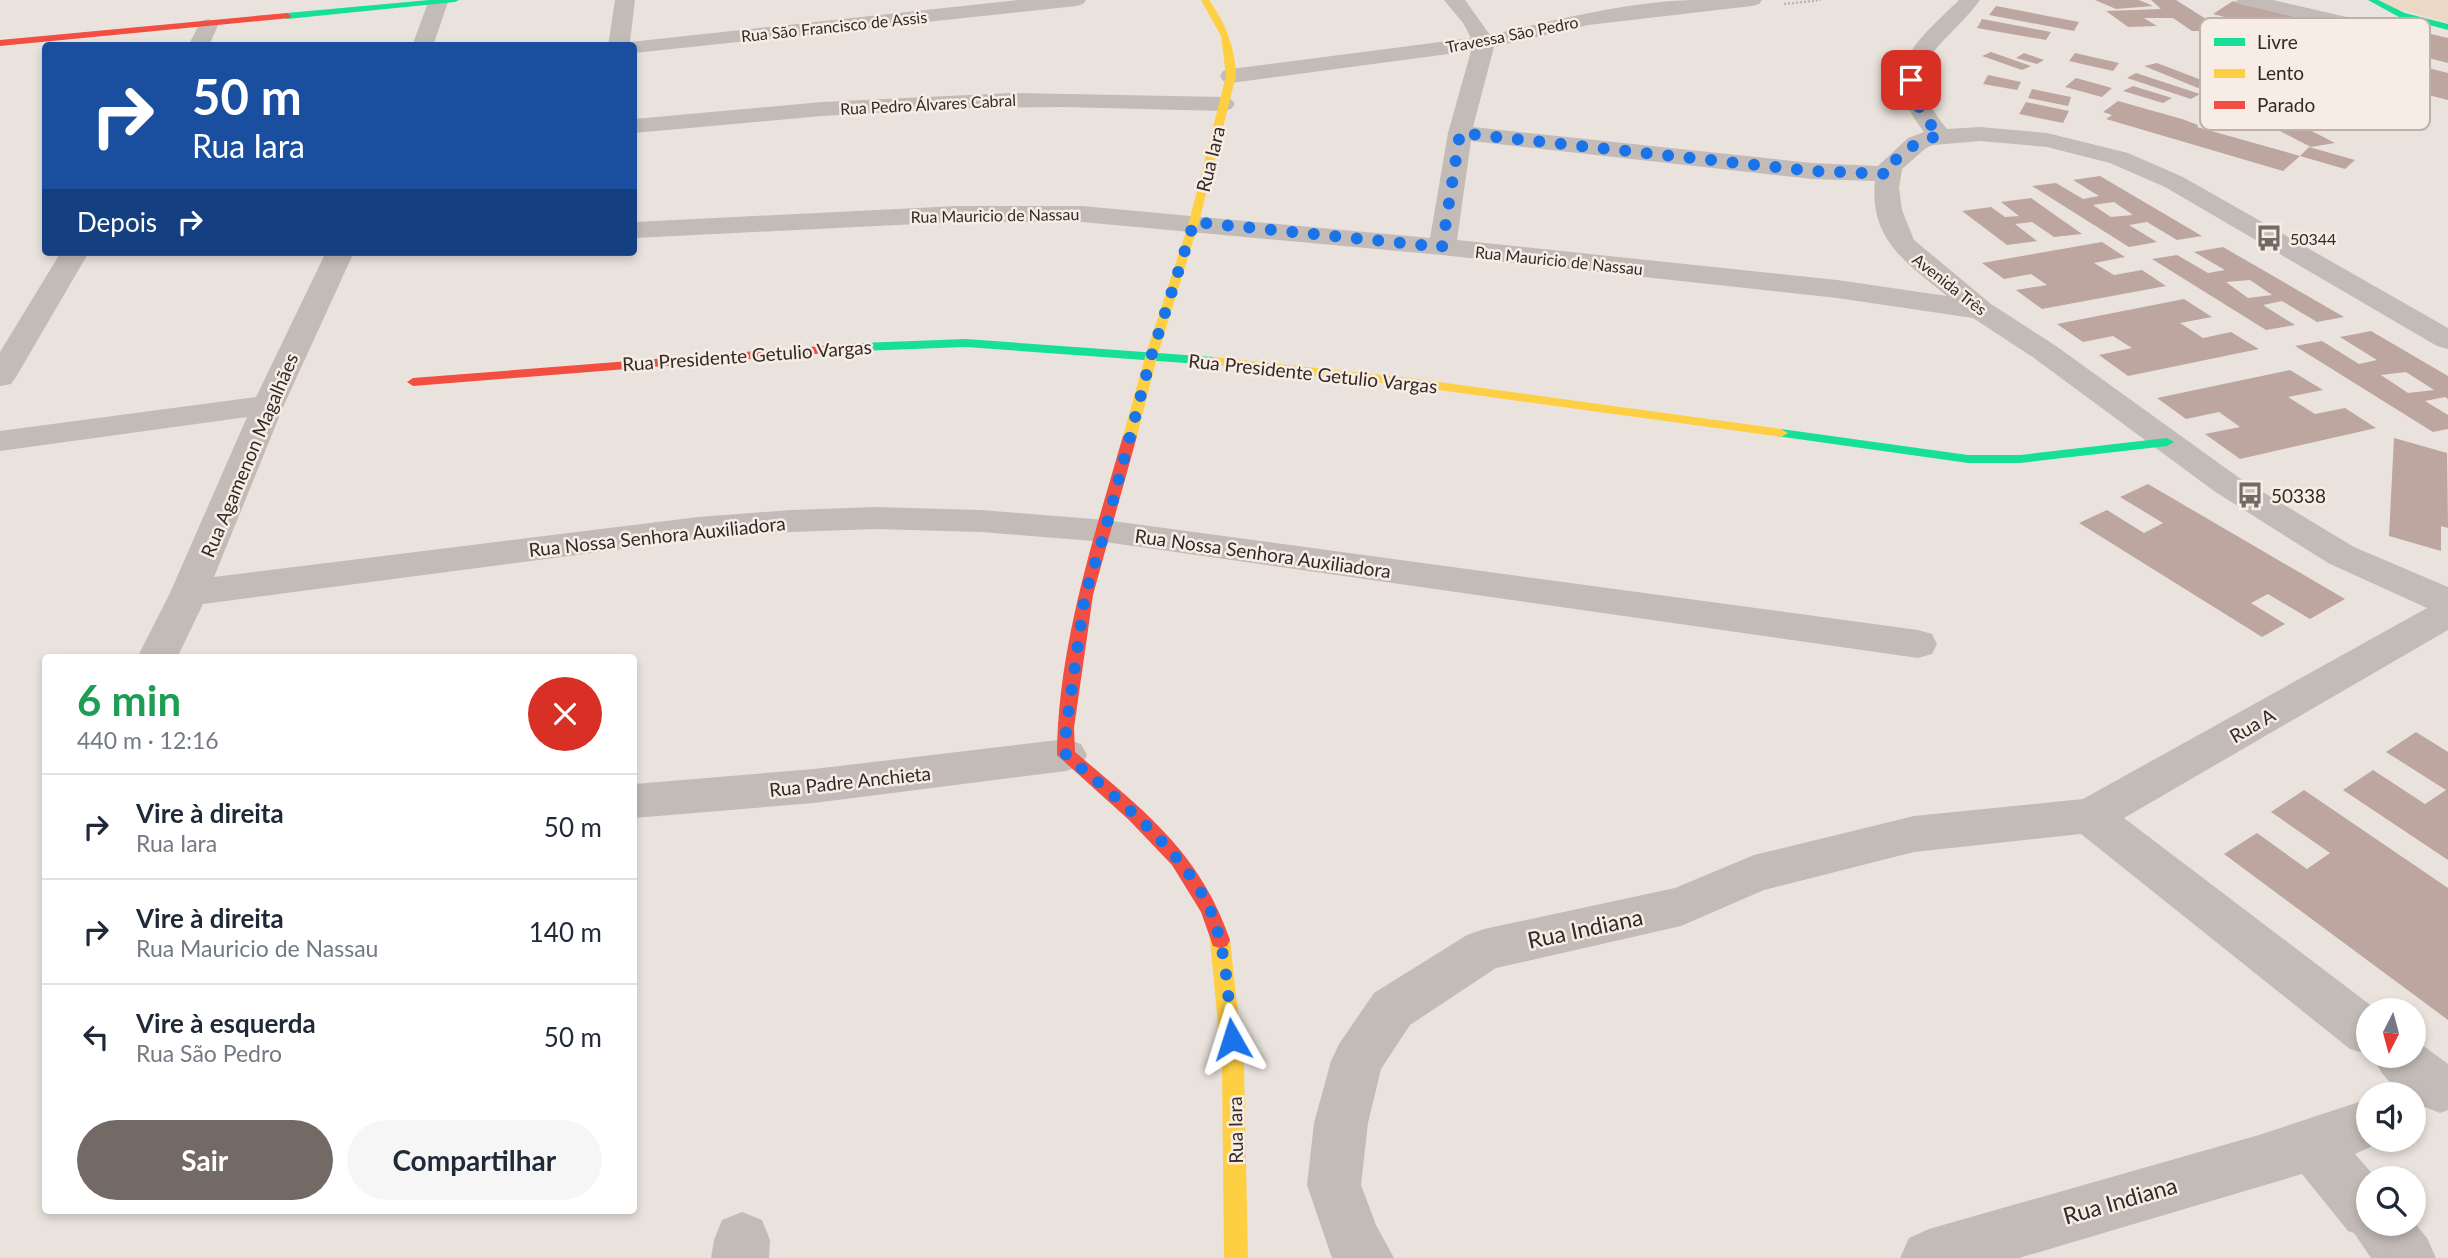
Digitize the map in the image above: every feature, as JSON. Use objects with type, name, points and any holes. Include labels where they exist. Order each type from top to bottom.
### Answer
[{"type":"street","points":[[620,42],[625,0]]},
{"type":"street","name":"Rua São Francisco de Assis","points":[[637,47],[1076,0]]},
{"type":"street","name":"Rua Iara","points":[[1205,0],[1219,18],[1230,42],[1233,58],[1231,76],[1194,222],[1151,357],[1105,531],[1085,595],[1066,729],[1066,755],[1144,821],[1191,878],[1210,912],[1224,965],[1235,1063],[1237,1258]]},
{"type":"street","points":[[1442,247],[1460,133],[1484,43],[1472,21],[1454,0]]},
{"type":"street","name":"Travessa São Pedro","points":[[1231,76],[1484,43],[1633,5],[1752,0]]},
{"type":"street","points":[[1940,136],[1921,113],[1913,97],[1911,80],[1915,63],[1924,49],[1970,0]]},
{"type":"street","points":[[2246,0],[2323,18]]},
{"type":"street","points":[[2372,0],[2414,18]]},
{"type":"street","points":[[0,43],[447,1]]},
{"type":"street","points":[[424,42],[447,1]]},
{"type":"street","points":[[2395,18],[2402,15]]},
{"type":"street","points":[[2430,22],[2448,27]]},
{"type":"street","points":[[200,42],[208,25]]},
{"type":"street","name":"Rua Pedro Álvares Cabral","points":[[637,126],[914,103],[1014,100],[1223,104]]},
{"type":"street","points":[[1460,133],[1812,171],[1888,174],[1896,160],[1917,143],[1940,136],[1980,134],[2047,140],[2140,166],[2174,182],[2448,340]]},
{"type":"street","name":"Avenida Três","points":[[1888,174],[1888,205],[1899,239],[1906,249],[1981,310],[2045,352],[2248,498],[2341,555],[2448,602]]},
{"type":"street","name":"Rua Mauricio de Nassau","points":[[637,230],[957,214],[1083,214],[1194,222],[1837,289],[1981,310]]},
{"type":"street","points":[[0,377],[73,256]]},
{"type":"street","name":"Rua Agamenon Magalhães","points":[[160,654],[189,593],[268,405],[338,256]]},
{"type":"street","name":"Rua Presidente Getulio Vargas","points":[[413,382],[822,348],[967,343],[1247,364],[1410,382],[1968,459],[2020,459],[2167,442]]},
{"type":"street","points":[[0,441],[268,405]]},
{"type":"street","name":"Rua Nossa Senhora Auxiliadora","points":[[189,593],[698,528],[778,522],[916,519],[981,521],[1105,531],[1918,644]]},
{"type":"street","name":"Rua A","points":[[2071,817],[2448,613]]},
{"type":"street","name":"Rua Padre Anchieta","points":[[637,801],[814,786],[1066,755]]},
{"type":"street","points":[[2071,817],[2356,1024]]},
{"type":"street","name":"Rua Indiana","points":[[1365,1258],[1354,1242],[1334,1185],[1341,1123],[1357,1061],[1392,1009],[1483,950],[1681,906],[1754,874],[1830,853],[1914,834],[2071,817]]},
{"type":"street","points":[[2410,1068],[2434,1093]]},
{"type":"street","name":"Rua Indiana","points":[[1929,1258],[1991,1237],[2312,1146],[2356,1129]]},
{"type":"street","points":[[2312,1146],[2356,1197]]},
{"type":"street","points":[[2389,1236],[2407,1258]]},
{"type":"sand","points":[[2367,0],[2448,0],[2448,23]]},
{"type":"building","points":[[2095,0],[2139,0],[2153,6],[2116,9]]},
{"type":"building","points":[[2151,0],[2176,0],[2204,18],[2200,18],[2200,31],[2192,31],[2173,18],[2144,18],[2157,26],[2128,27],[2106,11],[2161,9]]},
{"type":"building","points":[[2233,1],[2299,18],[2228,18],[2213,14]]},
{"type":"building","points":[[1996,6],[2079,22],[2074,31],[1989,15]]},
{"type":"building","points":[[1982,19],[2051,32],[2046,40],[1977,28]]},
{"type":"building","points":[[2430,34],[2448,38],[2448,63],[2430,58]]},
{"type":"building","points":[[1991,52],[2031,66],[2022,70],[1982,56]]},
{"type":"building","points":[[2024,53],[2044,60],[2037,64],[2016,58]]},
{"type":"building","points":[[2075,53],[2119,63],[2113,71],[2069,61]]},
{"type":"building","points":[[2157,63],[2200,79],[2200,87],[2198,88],[2144,66]]},
{"type":"building","points":[[2430,68],[2448,73],[2448,100],[2430,95]]},
{"type":"building","points":[[2136,73],[2200,94],[2191,99],[2127,78]]},
{"type":"building","points":[[1988,75],[2021,82],[2017,90],[1983,84]]},
{"type":"building","points":[[2076,78],[2112,88],[2102,97],[2065,87]]},
{"type":"building","points":[[2133,86],[2172,98],[2163,103],[2123,91]]},
{"type":"building","points":[[2032,89],[2071,97],[2068,106],[2028,98]]},
{"type":"building","points":[[2118,101],[2182,119],[2198,125],[2200,130],[2300,156],[2283,171],[2106,119],[2112,115],[2103,112]]},
{"type":"building","points":[[2026,102],[2069,111],[2063,123],[2019,114]]},
{"type":"building","points":[[2278,130],[2310,130],[2335,143],[2311,147]]},
{"type":"building","points":[[2309,147],[2355,160],[2345,169],[2300,156]]},
{"type":"building","points":[[2100,176],[2202,236],[2177,240],[2147,222],[2129,225],[2157,242],[2129,247],[2032,186],[2056,183],[2083,199],[2099,196],[2073,180]],"holes":[[[2114,202],[2133,215],[2111,217],[2093,205]]]},
{"type":"building","points":[[2031,198],[2082,234],[2054,237],[2032,222],[2015,224],[2037,241],[2007,245],[1962,211],[1991,207],[2005,217],[2019,216],[2001,202]]},
{"type":"building","points":[[2102,242],[2125,257],[2094,263],[2114,275],[2142,270],[2166,286],[2042,309],[2016,290],[2047,285],[2031,274],[2004,279],[1982,263]]},
{"type":"building","points":[[2223,247],[2344,317],[2317,322],[2282,301],[2263,305],[2295,325],[2266,330],[2152,259],[2177,255],[2208,273],[2225,270],[2194,252]],"holes":[[[2250,280],[2272,295],[2248,298],[2226,282]]]},
{"type":"building","points":[[2184,299],[2212,317],[2180,323],[2203,338],[2231,332],[2259,349],[2128,376],[2099,355],[2132,348],[2113,336],[2083,342],[2057,324]]},
{"type":"building","points":[[2371,331],[2448,376],[2448,399],[2445,397],[2425,401],[2448,415],[2448,429],[2433,432],[2295,346],[2322,341],[2359,364],[2377,360],[2340,337]],"holes":[[[2406,372],[2434,390],[2408,393],[2381,375]]]},
{"type":"building","points":[[2290,370],[2323,390],[2288,397],[2315,414],[2345,408],[2376,428],[2240,459],[2205,434],[2240,427],[2219,412],[2186,419],[2157,398]]},
{"type":"building","points":[[2394,438],[2447,453],[2448,528],[2441,526],[2441,551],[2389,536]]},
{"type":"building","points":[[2148,484],[2345,599],[2310,619],[2268,594],[2251,603],[2285,624],[2262,637],[2079,523],[2107,510],[2144,533],[2163,523],[2120,497]]},
{"type":"building","points":[[2416,732],[2448,752],[2448,860],[2343,790],[2373,770],[2425,804],[2446,790],[2386,752]]},
{"type":"building","points":[[2304,790],[2448,888],[2448,1020],[2426,1004],[2426,998],[2418,998],[2224,854],[2257,833],[2307,869],[2330,853],[2271,812]]},
{"type":"traffic: fast","points":[[287,16],[455,0]]},
{"type":"traffic: fast","points":[[2372,0],[2414,18]]},
{"type":"traffic: fast","points":[[2430,22],[2448,27]]},
{"type":"traffic: fast","points":[[860,347],[966,343],[1213,361]]},
{"type":"traffic: fast","points":[[1781,433],[1968,459],[2020,459],[2167,442]]},
{"type":"traffic: slow","points":[[1130,436],[1151,357],[1194,222],[1231,76],[1230,55],[1225,36],[1205,0]]},
{"type":"traffic: slow","points":[[1213,361],[1410,382],[1781,433]]},
{"type":"traffic: slow","points":[[1220,940],[1233,1067],[1236,1258]]},
{"type":"traffic: jam","points":[[0,43],[287,16]]},
{"type":"traffic: jam","points":[[413,382],[860,347]]},
{"type":"traffic: jam","points":[[1130,436],[1085,595],[1066,728],[1066,755],[1136,815],[1178,860],[1210,911],[1220,940]]},
{"type":"place","name":"50344","points":[[2269,238]]},
{"type":"place","name":"50338","points":[[2250,495]]},
{"type":"route","points":[[1232,1039],[1224,965],[1210,912],[1191,878],[1144,821],[1066,755],[1066,729],[1085,595],[1105,531],[1151,357],[1194,222],[1442,247],[1460,133],[1812,171],[1888,174],[1896,160],[1917,143],[1940,136],[1921,113],[1913,97],[1911,80]]}]
